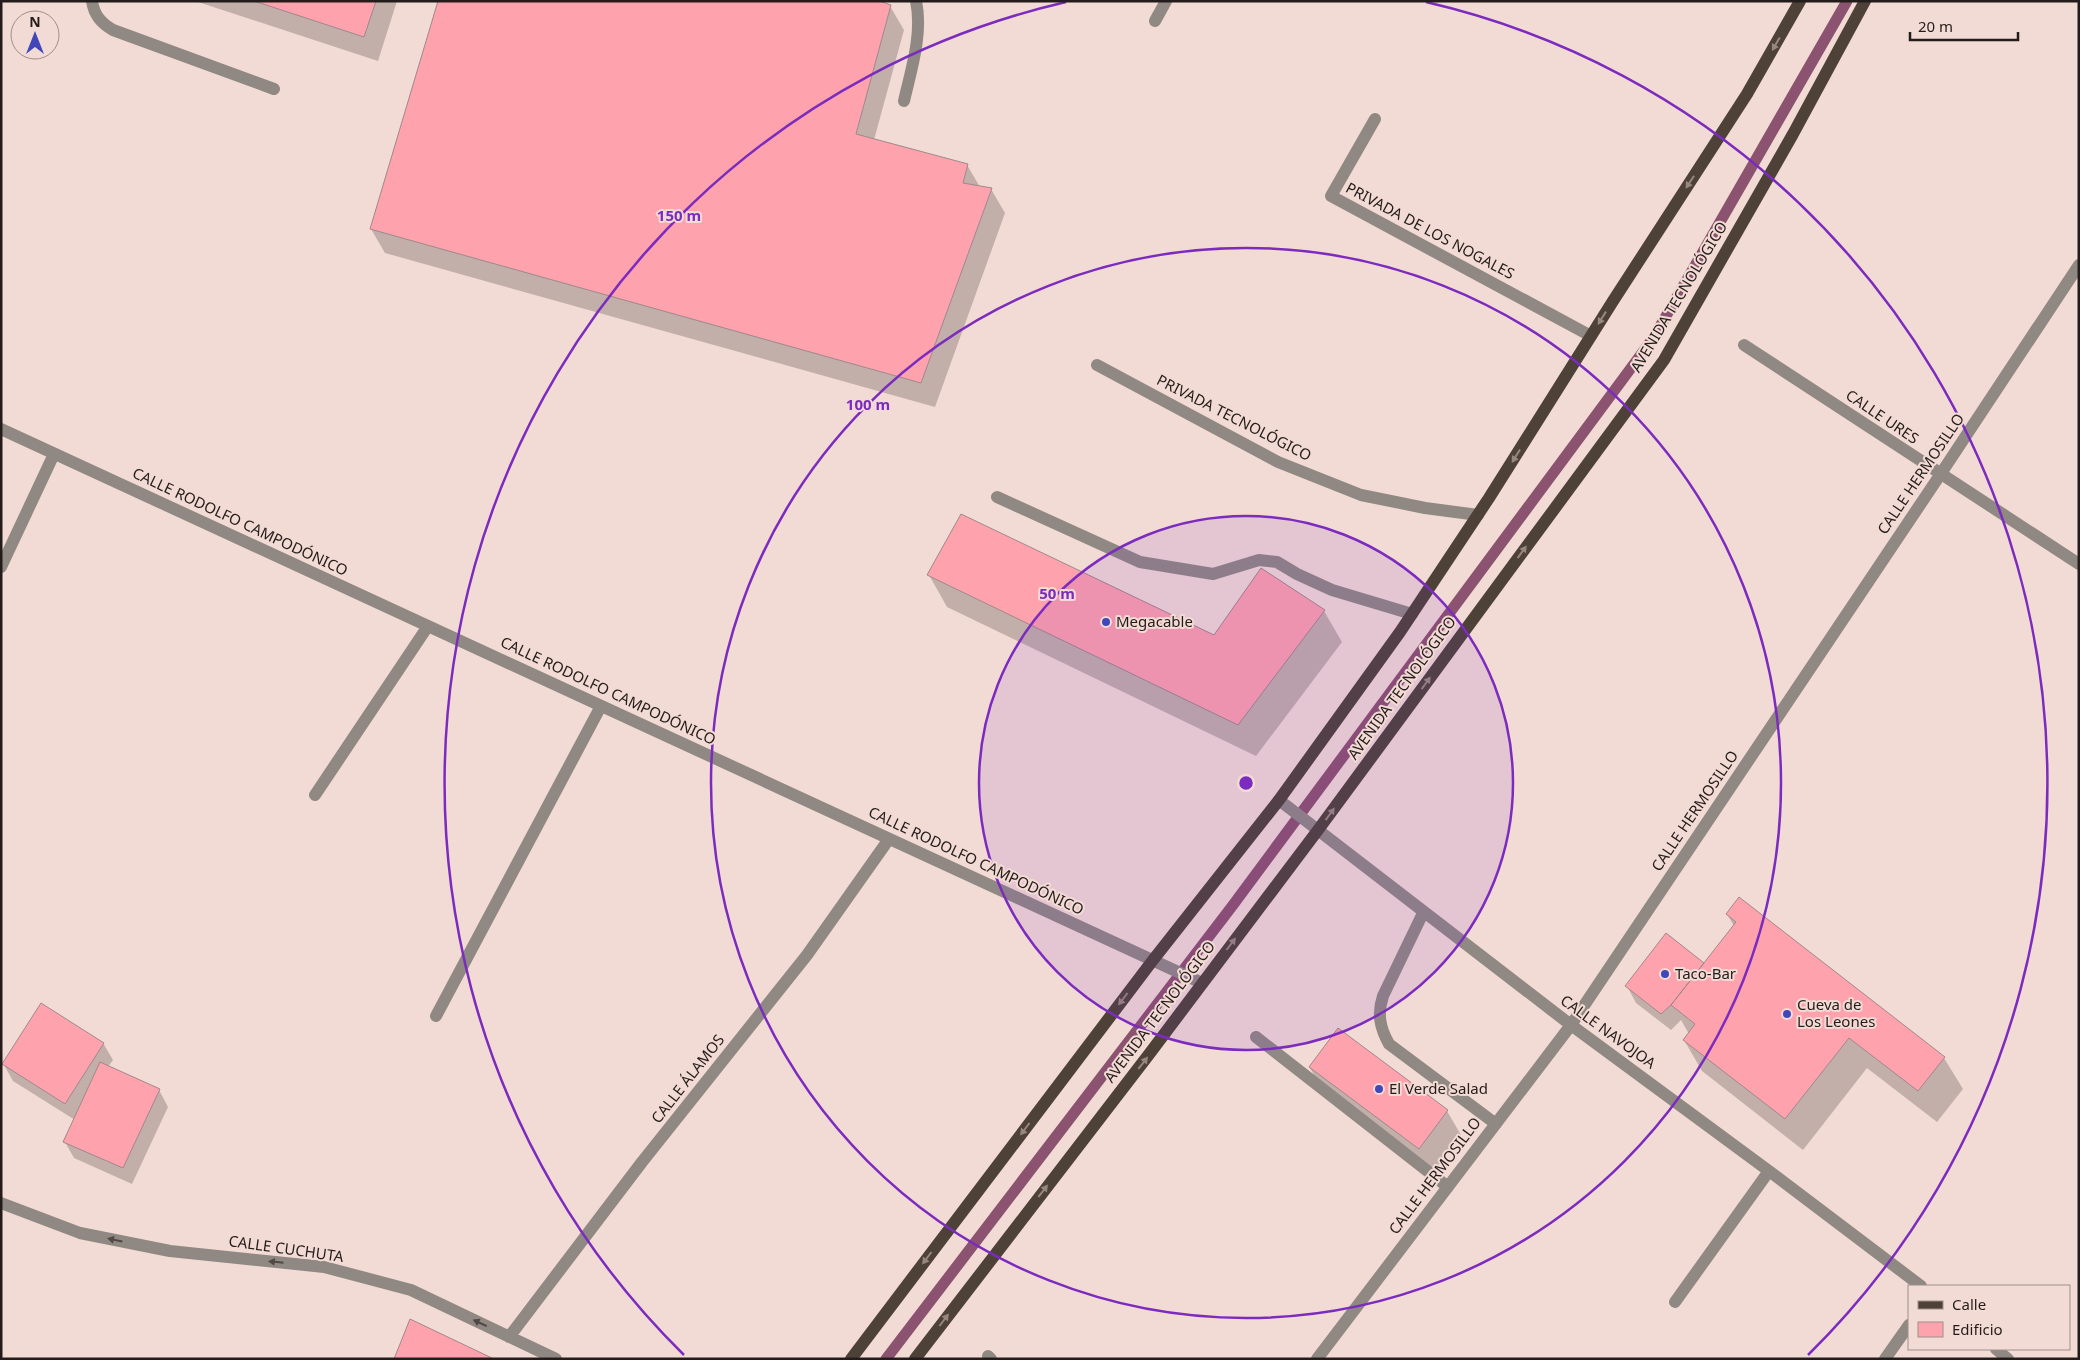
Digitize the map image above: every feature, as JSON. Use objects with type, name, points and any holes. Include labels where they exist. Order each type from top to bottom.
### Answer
[{"type":"main road","points":[[851,1359],[1152,960],[1279,800],[1412,614],[1478,515],[1747,94],[1800,1]]},
{"type":"main road","name":"AVENIDA TECNOLÓGICO","points":[[915,1359],[1318,830],[1664,360],[1865,1]]},
{"type":"street","points":[[92,1],[93,8],[101,23],[113,30],[274,89]]},
{"type":"street","points":[[904,102],[916,46],[918,12],[916,1]]},
{"type":"street","points":[[1154,21],[1166,1]]},
{"type":"street","name":"PRIVADA DE LOS NOGALES","points":[[1374,119],[1331,196],[1591,336]]},
{"type":"street","name":"CALLE HERMOSILLO","points":[[1317,1359],[1570,1025],[2079,265]]},
{"type":"street","name":"CALLE URES","points":[[1744,345],[1940,475],[2079,564]]},
{"type":"street","name":"PRIVADA TECNOLÓGICO","points":[[1097,365],[1278,462],[1361,495],[1425,508],[1478,515]]},
{"type":"street","name":"CALLE RODOLFO CAMPODÓNICO","points":[[1,429],[1202,983]]},
{"type":"street","points":[[1,567],[54,454]]},
{"type":"street","points":[[997,497],[1140,562],[1213,574],[1260,560],[1277,562],[1297,574],[1332,590],[1412,614]]},
{"type":"street","points":[[315,795],[428,626]]},
{"type":"street","points":[[436,1016],[601,706]]},
{"type":"street","name":"CALLE NAVOJOA","points":[[1279,800],[1570,1025],[1769,1171],[1920,1285]]},
{"type":"street","name":"CALLE ÁLAMOS","points":[[509,1337],[642,1162],[807,955],[889,839]]},
{"type":"street","points":[[1423,913],[1383,996],[1379,1009],[1381,1030],[1389,1044],[1496,1124]]},
{"type":"street","points":[[1256,1037],[1448,1187]]},
{"type":"street","points":[[1676,1302],[1769,1171]]},
{"type":"street","name":"CALLE CUCHUTA","points":[[1,1203],[80,1233],[170,1251],[324,1267],[411,1290],[556,1359]]},
{"type":"street","points":[[1885,1359],[1908,1326]]},
{"type":"street","points":[[1997,1350],[2008,1359]]},
{"type":"building","points":[[254,1],[376,1],[364,37]]},
{"type":"building","points":[[438,1],[879,1],[891,5],[856,134],[968,164],[963,183],[992,188],[921,383],[370,229]]},
{"type":"building","name":"Megacable","points":[[961,514],[1214,635],[1261,568],[1325,610],[1238,725],[927,575]]},
{"type":"building","name":"Cueva de Los Leones","points":[[1739,897],[1945,1057],[1918,1091],[1849,1038],[1785,1119],[1683,1040],[1695,1024],[1671,1005],[1736,922],[1726,914]]},
{"type":"building","name":"Taco-Bar","points":[[1666,933],[1704,963],[1671,1005],[1661,1014],[1625,986]]},
{"type":"building","points":[[41,1003],[104,1043],[65,1104],[2,1064]]},
{"type":"building","name":"El Verde Salad","points":[[1338,1028],[1448,1110],[1419,1149],[1309,1067]]},
{"type":"building","points":[[100,1062],[160,1089],[123,1168],[63,1142]]},
{"type":"building","points":[[410,1319],[494,1359],[394,1359]]},
{"type":"waterway","points":[[886,1359],[1233,905],[1654,337],[1847,1]]},
{"type":"place","name":"Megacable","points":[[1106,622]]},
{"type":"place","name":"Taco-Bar","points":[[1665,974]]},
{"type":"place","name":"Cueva de Los Leones","points":[[1787,1014]]},
{"type":"place","name":"El Verde Salad","points":[[1379,1089]]}]
